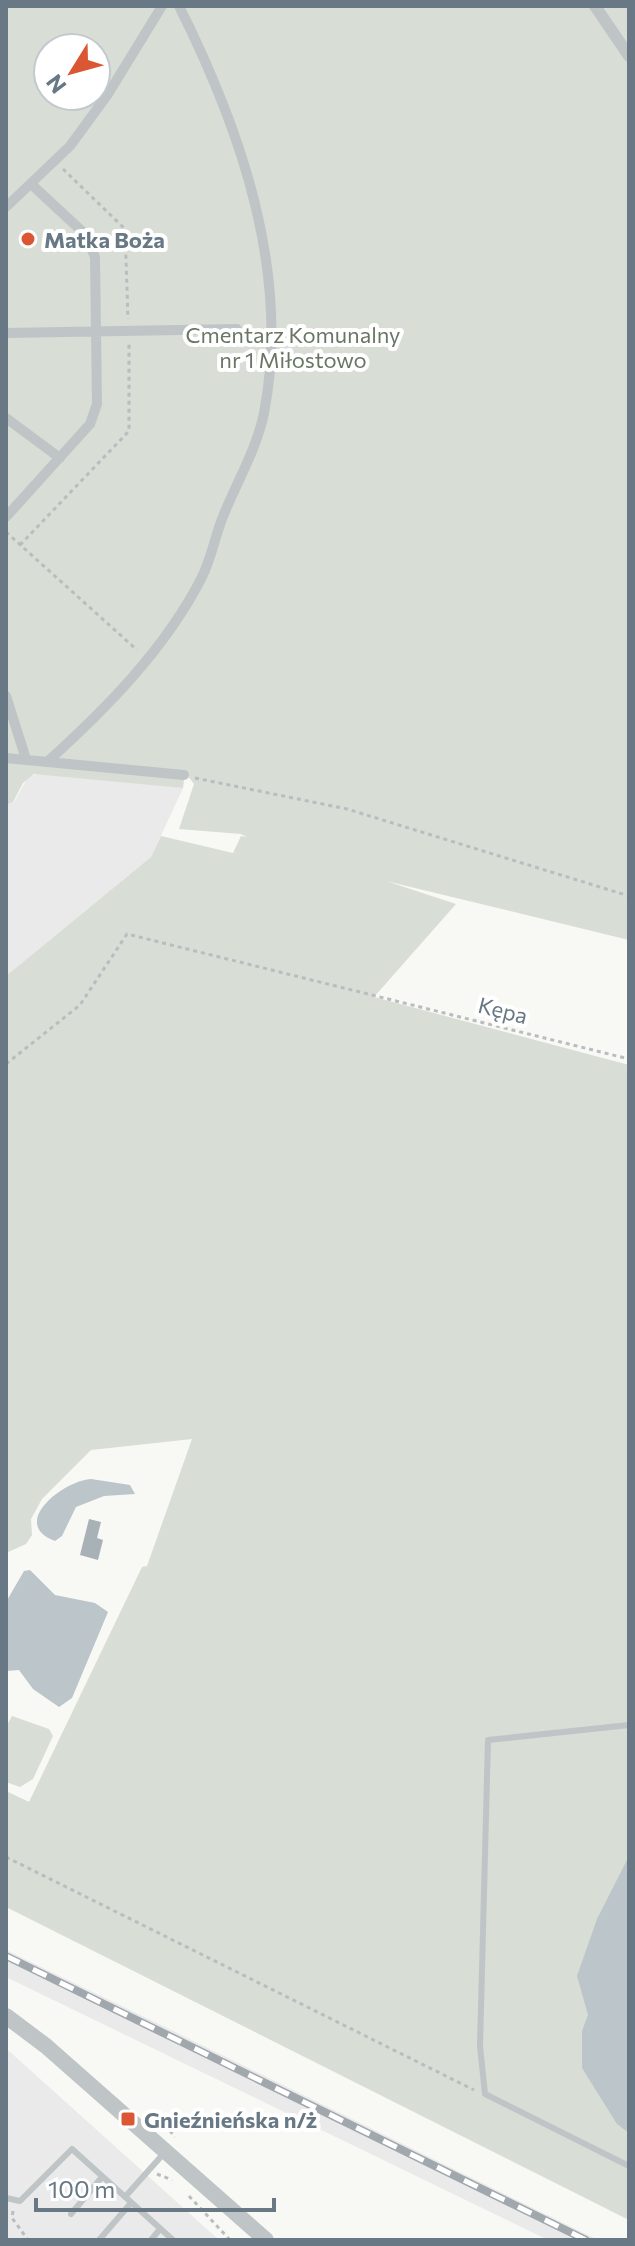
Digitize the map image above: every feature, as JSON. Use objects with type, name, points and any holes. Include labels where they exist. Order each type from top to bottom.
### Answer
[{"type":"street","points":[[6,207],[70,146],[108,94],[162,6]]},
{"type":"street","points":[[47,762],[147,659],[184,609],[204,573],[260,426],[269,348],[268,265],[248,179],[220,96],[179,6]]},
{"type":"street","points":[[595,6],[629,56]]},
{"type":"street","points":[[6,517],[90,424],[97,404],[95,257],[85,234],[31,184]]},
{"type":"street","points":[[6,333],[237,329]]},
{"type":"street","points":[[6,418],[60,458]]},
{"type":"street","points":[[6,696],[26,759]]},
{"type":"street","points":[[6,758],[184,775]]},
{"type":"street","points":[[6,2016],[46,2046],[266,2240]]},
{"type":"lane","points":[[629,1725],[488,1740],[480,2046],[485,2094],[629,2166]]},
{"type":"lane","points":[[6,2198],[20,2201],[72,2149],[173,2240]]},
{"type":"lane","points":[[99,2240],[150,2168],[165,2152]]},
{"type":"lane","points":[[71,2214],[102,2177]]},
{"type":"lane","points":[[151,2240],[160,2229]]},
{"type":"path","points":[[6,532],[147,659]]},
{"type":"path","points":[[184,775],[347,809],[629,896]]},
{"type":"path","name":"Kępa","points":[[6,1064],[80,1005],[127,934],[629,1059]]},
{"type":"path","points":[[6,1857],[462,2086],[485,2094]]},
{"type":"path","points":[[150,2168],[180,2187]]},
{"type":"path","points":[[187,2193],[230,2240]]},
{"type":"path","points":[[13,2211],[12,2218],[28,2239]]},
{"type":"shaded area","points":[[41,773],[183,788],[151,857],[6,976],[6,805],[14,802],[28,777]]},
{"type":"shaded area","points":[[91,1479],[130,1485],[135,1494],[104,1496],[76,1507],[62,1536],[55,1541],[42,1534],[37,1524],[45,1504],[67,1487]]},
{"type":"shaded area","points":[[30,1570],[55,1595],[95,1603],[108,1612],[72,1698],[59,1707],[33,1689],[19,1670],[6,1671],[6,1602],[24,1571]]},
{"type":"shaded area","points":[[629,1856],[629,2133],[617,2124],[582,2068],[582,2031],[588,2015],[577,1976],[597,1919]]},
{"type":"shaded area","points":[[6,1950],[598,2240],[548,2240],[6,1977]]},
{"type":"shaded area","points":[[6,2050],[9,2051],[219,2240],[6,2240]]},
{"type":"green space","name":"Cmentarz Komunalny nr 1 Miłostowo","points":[[6,6],[629,6],[629,940],[386,881],[456,904],[374,997],[629,1065],[629,2220],[6,1907],[6,1791],[29,1802],[142,1567],[147,1566],[192,1439],[91,1450],[42,1499],[31,1519],[32,1535],[26,1544],[6,1553],[6,976],[151,857],[161,836],[233,853],[241,836],[247,837],[241,834],[179,829],[194,784],[185,772],[183,788],[34,774],[23,783],[13,802],[6,805]]},
{"type":"green space","points":[[12,1716],[49,1729],[53,1736],[33,1779],[20,1787],[6,1782],[6,1727]]},
{"type":"building","points":[[89,1519],[101,1522],[97,1538],[103,1540],[98,1560],[80,1555]]},
{"type":"railway","points":[[6,1956],[586,2240]]},
{"type":"place","name":"Matka Boża","points":[[28,239]]},
{"type":"place","name":"Gnieźnieńska n/ż","points":[[128,2119]]}]
